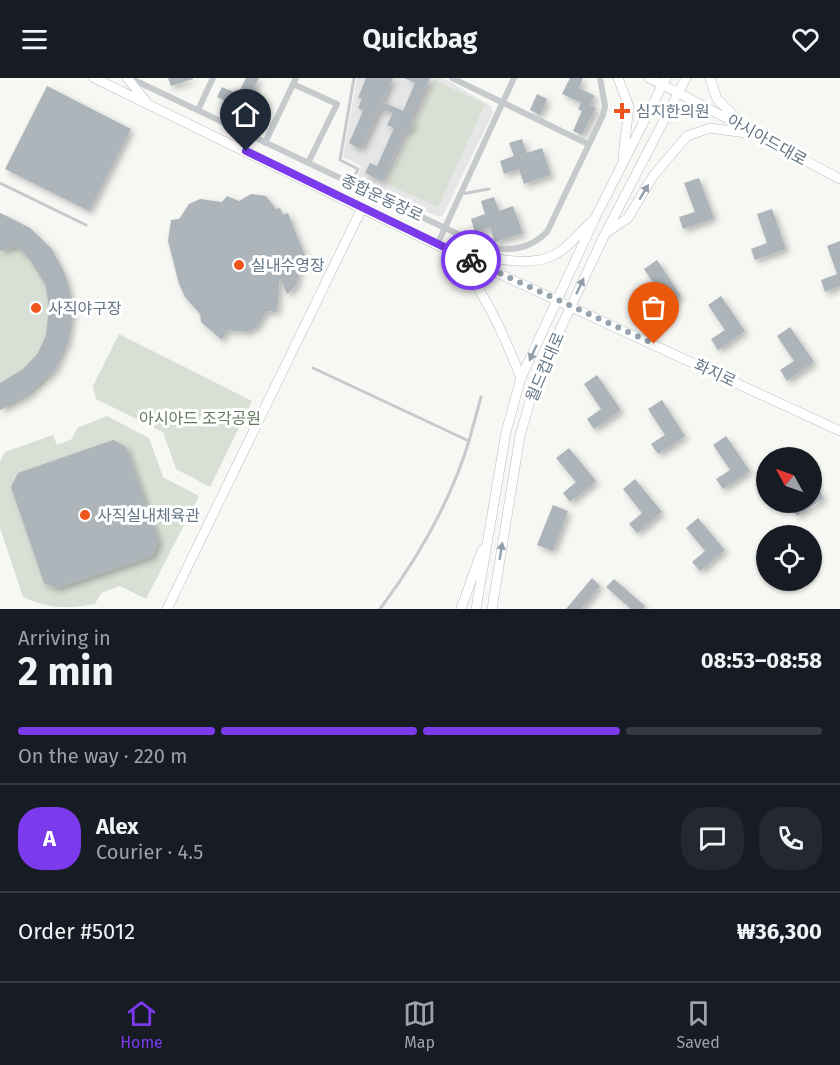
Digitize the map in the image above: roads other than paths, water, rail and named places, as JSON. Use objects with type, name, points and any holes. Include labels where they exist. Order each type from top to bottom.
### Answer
[{"type":"main road","name":"종합운동장로","points":[[94,78],[557,300]]},
{"type":"main road","points":[[128,78],[149,104]]},
{"type":"main road","points":[[618,78],[629,106],[622,165]]},
{"type":"main road","name":"아시아드대로","points":[[649,78],[664,81],[751,134],[840,179]]},
{"type":"main road","points":[[710,78],[717,99],[751,134]]},
{"type":"main road","name":"월드컵대로","points":[[492,609],[520,436],[535,383],[605,234],[683,79]]},
{"type":"main road","name":"아시아드대로","points":[[683,79],[696,99]]},
{"type":"main road","name":"월드컵대로","points":[[476,609],[506,432],[521,378],[595,218],[664,81]]},
{"type":"main road","points":[[605,234],[628,218],[653,176],[687,136],[698,130],[710,128],[751,134]]},
{"type":"main road","points":[[167,609],[362,208]]},
{"type":"main road","points":[[451,251],[511,260],[544,259],[558,253],[595,218]]},
{"type":"main road","points":[[451,251],[473,276],[508,345],[521,378]]},
{"type":"main road","name":"화지로","points":[[557,300],[840,431]]},
{"type":"main road","points":[[461,609],[489,531]]},
{"type":"street","name":"종합운동장로","points":[[128,78],[139,80],[265,143],[445,228],[492,249],[513,251],[530,244],[547,232],[605,106],[600,78]]},
{"type":"street","points":[[198,110],[213,78]]},
{"type":"street","points":[[452,78],[588,144]]},
{"type":"street","points":[[437,244],[514,78]]},
{"type":"street","points":[[265,143],[295,81],[337,104],[308,163]]},
{"type":"lane","points":[[351,184],[358,169],[340,160],[354,78]]},
{"type":"lane","points":[[0,183],[86,225]]},
{"type":"lane","points":[[460,194],[489,189]]},
{"type":"lane","points":[[313,368],[469,441]]},
{"type":"lane","points":[[380,609],[407,572],[440,518],[469,441],[480,397]]},
{"type":"place","name":"심지한의원","points":[[622,111]]},
{"type":"place","name":"실내수영장","points":[[239,265]]},
{"type":"place","name":"사직야구장","points":[[36,308]]},
{"type":"place","name":"사직실내체육관","points":[[85,515]]},
{"type":"park label","name":"아시아드 조각공원","points":[[200,418]]}]
